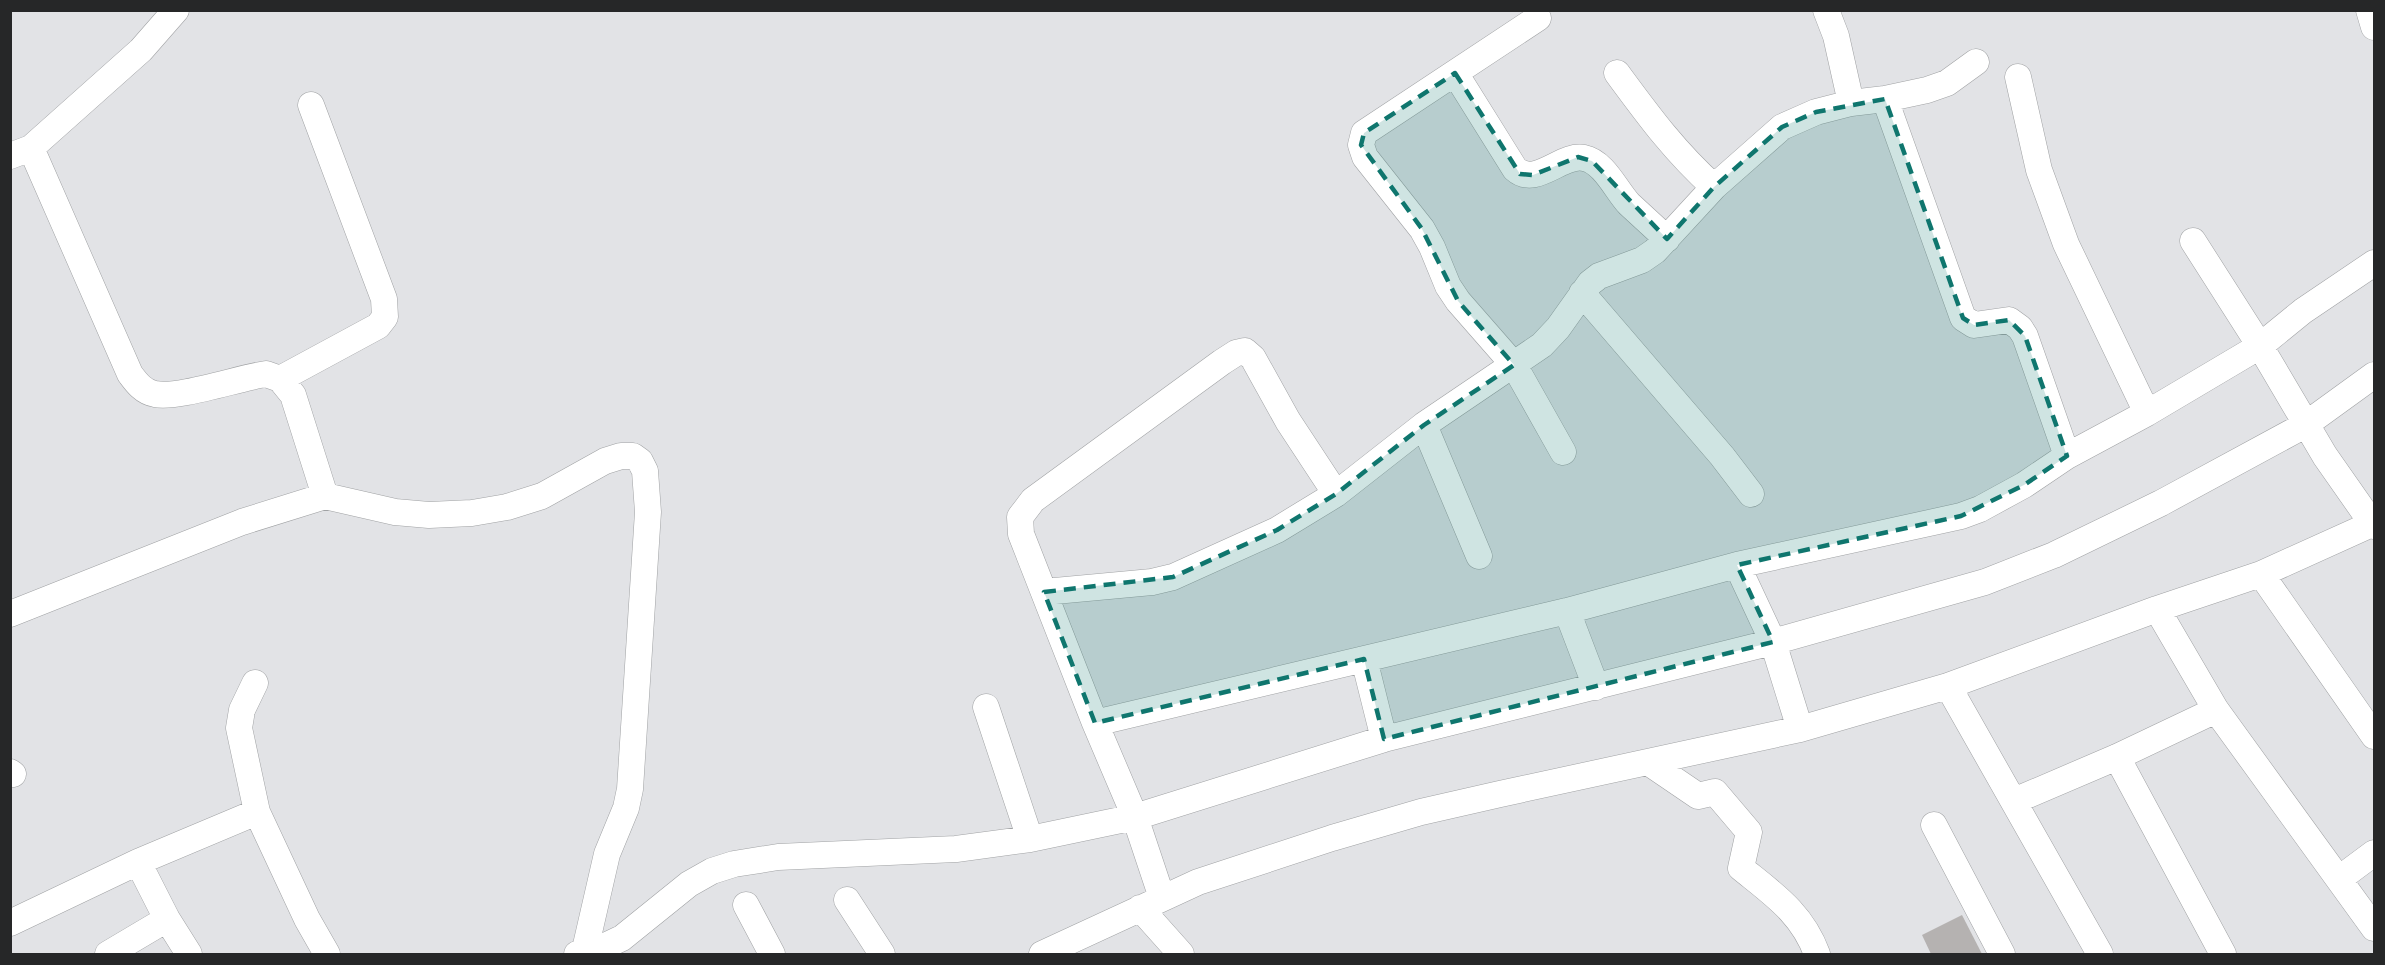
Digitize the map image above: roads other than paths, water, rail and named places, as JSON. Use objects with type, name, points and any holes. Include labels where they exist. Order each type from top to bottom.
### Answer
[{"type":"street","points":[[176,10],[141,50],[21,152],[130,374],[143,389],[153,394],[171,395],[266,374],[280,379],[293,395],[325,496]]},
{"type":"street","points":[[1826,10],[1836,36],[1851,103]]},
{"type":"street","points":[[2369,10],[2374,27]]},
{"type":"street","points":[[1538,18],[1364,133],[1360,145],[1365,157],[1422,229],[1448,286],[1458,301],[1514,365],[1563,452]]},
{"type":"street","points":[[1044,592],[1141,583],[1173,576],[1277,530],[1336,494],[1424,425],[1542,345],[1558,328],[1582,293],[1599,276],[1642,261],[1655,251],[1714,187],[1782,127],[1816,112],[1851,103],[1928,90],[1947,83],[1976,62]]},
{"type":"street","points":[[1455,73],[1520,174],[1533,175],[1578,157],[1592,161],[1627,202],[1667,239]]},
{"type":"street","points":[[1617,73],[1667,141],[1714,187]]},
{"type":"street","points":[[2018,77],[2040,170],[2066,244],[2147,413]]},
{"type":"street","points":[[1885,99],[1963,318],[1974,325],[2009,320],[2020,328],[2025,336],[2067,456]]},
{"type":"street","points":[[280,379],[378,326],[385,317],[384,299],[311,105]]},
{"type":"street","points":[[1042,954],[1151,903],[1252,864],[1421,812],[1800,729],[1948,686],[2157,609],[2261,574],[2374,525],[2305,425],[2260,346],[2193,241]]},
{"type":"street","points":[[1095,723],[1567,611],[1737,566],[1961,516],[1980,509],[2025,485],[2067,456],[2147,413],[2260,346],[2304,311],[2374,263]]},
{"type":"street","points":[[1582,293],[1722,456],[1751,494]]},
{"type":"street","points":[[1181,954],[1151,903],[1149,854],[1044,592],[1022,534],[1020,517],[1034,500],[1236,353],[1245,351],[1253,358],[1288,422],[1336,494]]},
{"type":"street","points":[[582,954],[622,938],[689,884],[712,871],[734,864],[778,857],[956,849],[1030,839],[1136,817],[1384,739],[1773,642],[1985,582],[2054,555],[2161,503],[2305,425],[2374,375]]},
{"type":"street","points":[[1424,425],[1479,556]]},
{"type":"street","points":[[10,614],[242,522],[325,496],[395,512],[429,515],[472,513],[507,507],[542,496],[613,459],[633,456],[640,461],[645,471],[648,512],[630,789],[626,808],[607,854],[582,954]]},
{"type":"street","points":[[1737,566],[1773,642],[1800,729]]},
{"type":"street","points":[[2261,574],[2374,736]]},
{"type":"street","points":[[2157,609],[2216,710],[2374,928]]},
{"type":"street","points":[[1567,611],[1596,687]]},
{"type":"street","points":[[1364,659],[1384,739]]},
{"type":"street","points":[[255,683],[242,710],[239,728],[257,812],[307,919],[327,954]]},
{"type":"street","points":[[1948,686],[2100,954]]},
{"type":"street","points":[[986,707],[1030,839]]},
{"type":"street","points":[[2014,801],[2117,757],[2216,710]]},
{"type":"street","points":[[2117,757],[2223,954]]},
{"type":"street","points":[[1648,762],[1698,796],[1715,792],[1749,832],[1741,868],[1788,907],[1811,939],[1817,954]]},
{"type":"street","points":[[10,922],[138,862],[257,812]]},
{"type":"street","points":[[1934,825],[2002,954]]},
{"type":"street","points":[[2339,879],[2374,854]]},
{"type":"street","points":[[138,862],[189,954]]},
{"type":"street","points":[[847,900],[882,954]]},
{"type":"street","points":[[746,905],[772,954]]},
{"type":"street","points":[[108,954],[167,918]]}]
